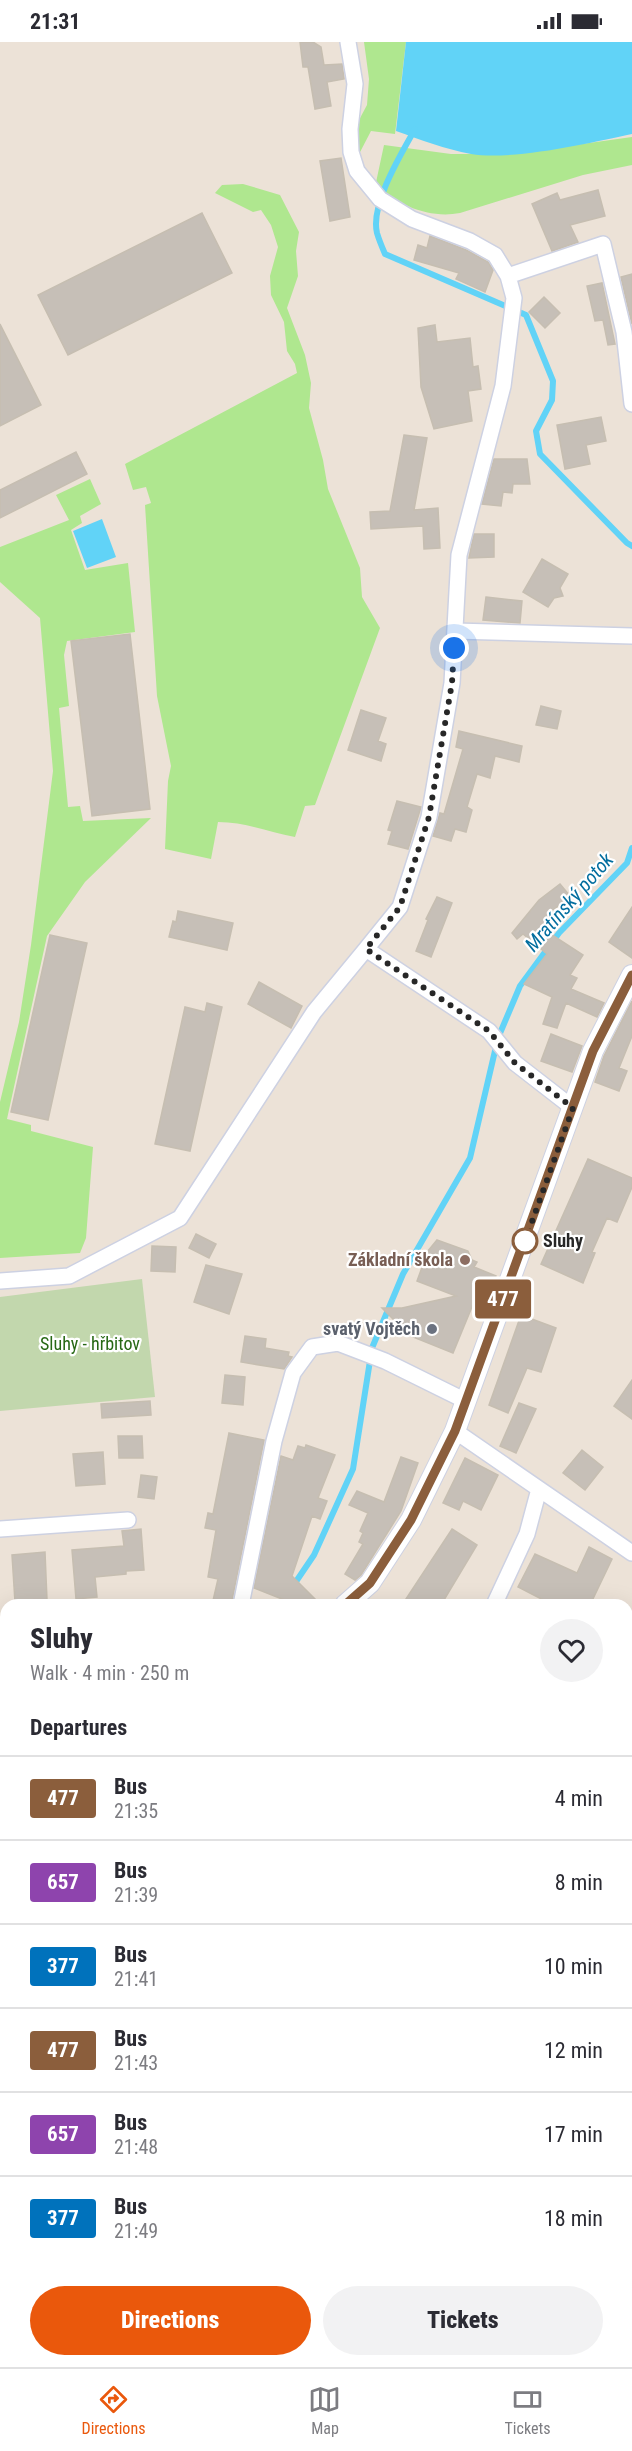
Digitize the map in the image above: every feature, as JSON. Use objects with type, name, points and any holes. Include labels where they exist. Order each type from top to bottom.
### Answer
[{"type":"street","points":[[0,1281],[69,1276],[180,1218],[314,1012],[400,907],[429,817],[452,683],[459,555],[503,386],[514,298],[508,276],[495,255],[471,241],[411,219],[381,199],[357,171],[351,152],[350,129],[355,84],[348,42]]},
{"type":"street","points":[[508,276],[603,244],[624,332],[632,404]]},
{"type":"street","points":[[454,631],[632,636]]},
{"type":"street","points":[[366,949],[489,1031],[515,1063],[573,1108]]},
{"type":"street","points":[[352,1599],[370,1583],[411,1520],[455,1431],[593,1051],[632,975]]},
{"type":"street","points":[[242,1599],[274,1441],[293,1373],[312,1347],[338,1343],[385,1361],[466,1401]]},
{"type":"street","points":[[455,1431],[632,1553]]},
{"type":"street","points":[[497,1599],[527,1534],[539,1489]]},
{"type":"street","points":[[0,1529],[128,1520]]},
{"type":"green space","points":[[364,42],[406,42],[395,134],[371,131],[358,156],[355,142],[359,120],[367,105],[369,79]]},
{"type":"green space","points":[[632,137],[632,165],[583,175],[460,213],[437,214],[415,209],[394,200],[375,187],[384,145],[451,154],[510,154]]},
{"type":"green space","points":[[243,184],[280,195],[299,232],[296,251],[298,276],[287,308],[305,355],[311,383],[309,408],[328,489],[360,568],[362,597],[380,628],[315,805],[305,806],[295,837],[247,825],[218,822],[211,859],[165,849],[168,781],[171,766],[157,696],[145,505],[151,503],[146,487],[133,490],[125,464],[297,373],[295,364],[287,351],[284,322],[271,295],[270,276],[278,247],[271,225],[261,210],[253,212],[215,193],[222,185]]},
{"type":"green space","points":[[90,479],[101,504],[80,516],[82,523],[71,530],[85,570],[128,563],[135,632],[67,641],[64,655],[69,706],[59,708],[68,807],[80,806],[83,821],[151,818],[85,882],[47,936],[7,1119],[31,1125],[31,1131],[93,1147],[86,1238],[80,1253],[0,1258],[0,1102],[19,1022],[53,771],[40,618],[0,582],[0,547],[69,520],[56,495]]},
{"type":"green space","name":"Sluhy - hřbitov","points":[[142,1279],[155,1397],[0,1411],[0,1297]]},
{"type":"water","points":[[406,42],[632,42],[632,134],[551,150],[488,156],[452,150],[396,131]]},
{"type":"water","points":[[102,519],[116,557],[87,568],[73,531]]},
{"type":"building","points":[[300,42],[313,42],[321,47],[324,65],[342,64],[344,79],[327,82],[331,106],[315,109],[308,67],[303,67]]},
{"type":"building","points":[[341,158],[350,217],[330,221],[320,161]]},
{"type":"building","points":[[598,190],[605,216],[570,225],[578,242],[552,251],[532,204],[557,193],[560,200]]},
{"type":"building","points":[[202,213],[232,273],[68,355],[38,295]]},
{"type":"building","points":[[430,236],[466,250],[488,262],[493,270],[485,292],[456,279],[459,273],[414,260],[418,245],[427,248]]},
{"type":"building","points":[[632,274],[632,324],[621,277]]},
{"type":"building","points":[[602,283],[615,344],[608,345],[603,320],[595,321],[587,286]]},
{"type":"building","points":[[544,297],[560,313],[545,328],[529,312]]},
{"type":"building","points":[[0,324],[41,405],[0,426]]},
{"type":"building","points":[[435,325],[437,342],[470,338],[473,367],[478,366],[481,389],[468,391],[472,421],[434,429],[421,387],[418,328]]},
{"type":"building","points":[[601,417],[606,441],[586,445],[590,464],[565,469],[557,425]]},
{"type":"building","points":[[404,435],[427,438],[414,510],[438,508],[440,548],[424,549],[423,526],[371,529],[370,512],[390,511]]},
{"type":"building","points":[[76,452],[87,474],[0,518],[0,490]]},
{"type":"building","points":[[494,459],[527,459],[530,484],[513,484],[512,493],[503,492],[501,506],[482,504]]},
{"type":"building","points":[[474,534],[494,534],[494,557],[469,558]]},
{"type":"building","points":[[542,559],[568,574],[560,588],[563,596],[554,598],[548,607],[523,592]]},
{"type":"building","points":[[486,597],[522,601],[520,623],[483,620]]},
{"type":"building","points":[[130,634],[150,809],[92,816],[71,641]]},
{"type":"building","points":[[541,706],[561,711],[557,729],[536,725]]},
{"type":"building","points":[[361,710],[386,718],[378,741],[386,744],[381,761],[348,750]]},
{"type":"building","points":[[459,731],[522,746],[519,762],[495,756],[490,778],[477,774],[467,807],[472,810],[466,832],[455,829],[451,841],[433,836],[440,813],[444,814],[463,749],[456,747]]},
{"type":"building","points":[[397,801],[421,807],[408,849],[388,844],[392,831],[388,830]]},
{"type":"building","points":[[560,884],[570,896],[552,911],[559,916],[546,931],[583,955],[570,975],[577,978],[571,989],[604,1003],[597,1017],[566,1003],[557,1028],[543,1024],[552,997],[524,984],[547,954],[523,934],[517,939],[512,933],[539,900]]},
{"type":"building","points":[[437,897],[452,903],[431,957],[416,951],[428,920],[426,919]]},
{"type":"building","points":[[632,907],[632,958],[609,942]]},
{"type":"building","points":[[178,911],[233,923],[227,950],[169,937]]},
{"type":"building","points":[[50,935],[87,943],[48,1120],[11,1112]]},
{"type":"building","points":[[259,982],[302,1006],[291,1028],[248,1004]]},
{"type":"building","points":[[632,1001],[632,1036],[619,1068],[627,1071],[619,1091],[595,1082],[604,1056]]},
{"type":"building","points":[[207,1003],[222,1007],[190,1151],[155,1144],[185,1007],[205,1012]]},
{"type":"building","points":[[551,1034],[582,1046],[572,1072],[541,1061]]},
{"type":"building","points":[[588,1159],[632,1178],[632,1187],[617,1222],[607,1218],[592,1252],[595,1253],[583,1283],[541,1264]]},
{"type":"building","points":[[196,1234],[216,1244],[209,1258],[189,1248]]},
{"type":"building","points":[[437,1240],[468,1251],[472,1260],[477,1262],[474,1267],[496,1276],[484,1306],[474,1302],[453,1353],[403,1333],[382,1308],[402,1308],[456,1296],[417,1281],[428,1251]]},
{"type":"building","points":[[152,1246],[176,1247],[175,1272],[151,1271]]},
{"type":"building","points":[[206,1265],[242,1274],[229,1314],[194,1302]]},
{"type":"building","points":[[521,1315],[556,1328],[541,1372],[527,1368],[508,1413],[489,1405]]},
{"type":"building","points":[[245,1336],[266,1339],[265,1348],[289,1352],[288,1356],[292,1357],[284,1369],[241,1362]]},
{"type":"building","points":[[225,1375],[245,1377],[243,1405],[222,1403]]},
{"type":"building","points":[[632,1380],[632,1419],[614,1406]]},
{"type":"building","points":[[150,1401],[151,1415],[102,1418],[101,1404]]},
{"type":"building","points":[[519,1403],[536,1409],[516,1453],[500,1446]]},
{"type":"building","points":[[229,1433],[264,1440],[232,1599],[213,1599],[218,1579],[208,1577],[216,1530],[205,1528],[208,1513],[213,1514]]},
{"type":"building","points":[[118,1436],[142,1436],[143,1458],[119,1458]]},
{"type":"building","points":[[306,1445],[335,1455],[318,1498],[327,1501],[320,1519],[312,1516],[292,1576],[315,1599],[282,1599],[254,1588],[281,1456],[293,1460],[298,1446],[305,1448]]},
{"type":"building","points":[[582,1450],[603,1467],[585,1490],[563,1473]]},
{"type":"building","points":[[103,1452],[105,1484],[76,1486],[73,1454]]},
{"type":"building","points":[[401,1457],[418,1463],[401,1511],[361,1575],[355,1580],[345,1574],[363,1544],[359,1542],[363,1533],[360,1531],[368,1513],[349,1505],[357,1491],[384,1502]]},
{"type":"building","points":[[465,1458],[498,1475],[481,1510],[463,1501],[459,1510],[443,1503]]},
{"type":"building","points":[[141,1475],[157,1477],[154,1499],[138,1497]]},
{"type":"building","points":[[141,1529],[144,1570],[95,1577],[97,1597],[76,1599],[72,1550],[124,1546],[122,1531]]},
{"type":"building","points":[[452,1529],[477,1545],[445,1599],[406,1599]]},
{"type":"building","points":[[589,1547],[612,1559],[593,1599],[541,1599],[518,1587],[535,1554],[577,1573]]},
{"type":"building","points":[[45,1552],[47,1599],[15,1599],[12,1555]]},
{"type":"waterway","points":[[415,129],[388,180],[378,208],[377,233],[385,254],[526,315],[553,381],[552,400],[536,431],[540,454],[632,546]]},
{"type":"waterway","name":"Mratínský potok","points":[[293,1586],[314,1555],[353,1469],[372,1348],[403,1274],[470,1158],[498,1038],[520,986],[559,933],[627,863],[632,848]]},
{"type":"waterway","name":"Mratínský potok","points":[[284,1599],[287,1595]]},
{"type":"bus line","name":"477","points":[[352,1599],[370,1583],[411,1520],[455,1431],[593,1051],[632,975]]},
{"type":"place","name":"Sluhy","points":[[525,1241]]},
{"type":"place","name":"Základní škola","points":[[465,1260]]},
{"type":"place","name":"svatý Vojtěch","points":[[432,1329]]},
{"type":"route","points":[[454,648],[452,683],[429,817],[400,907],[366,949],[489,1031],[515,1063],[573,1108],[525,1241]]}]
